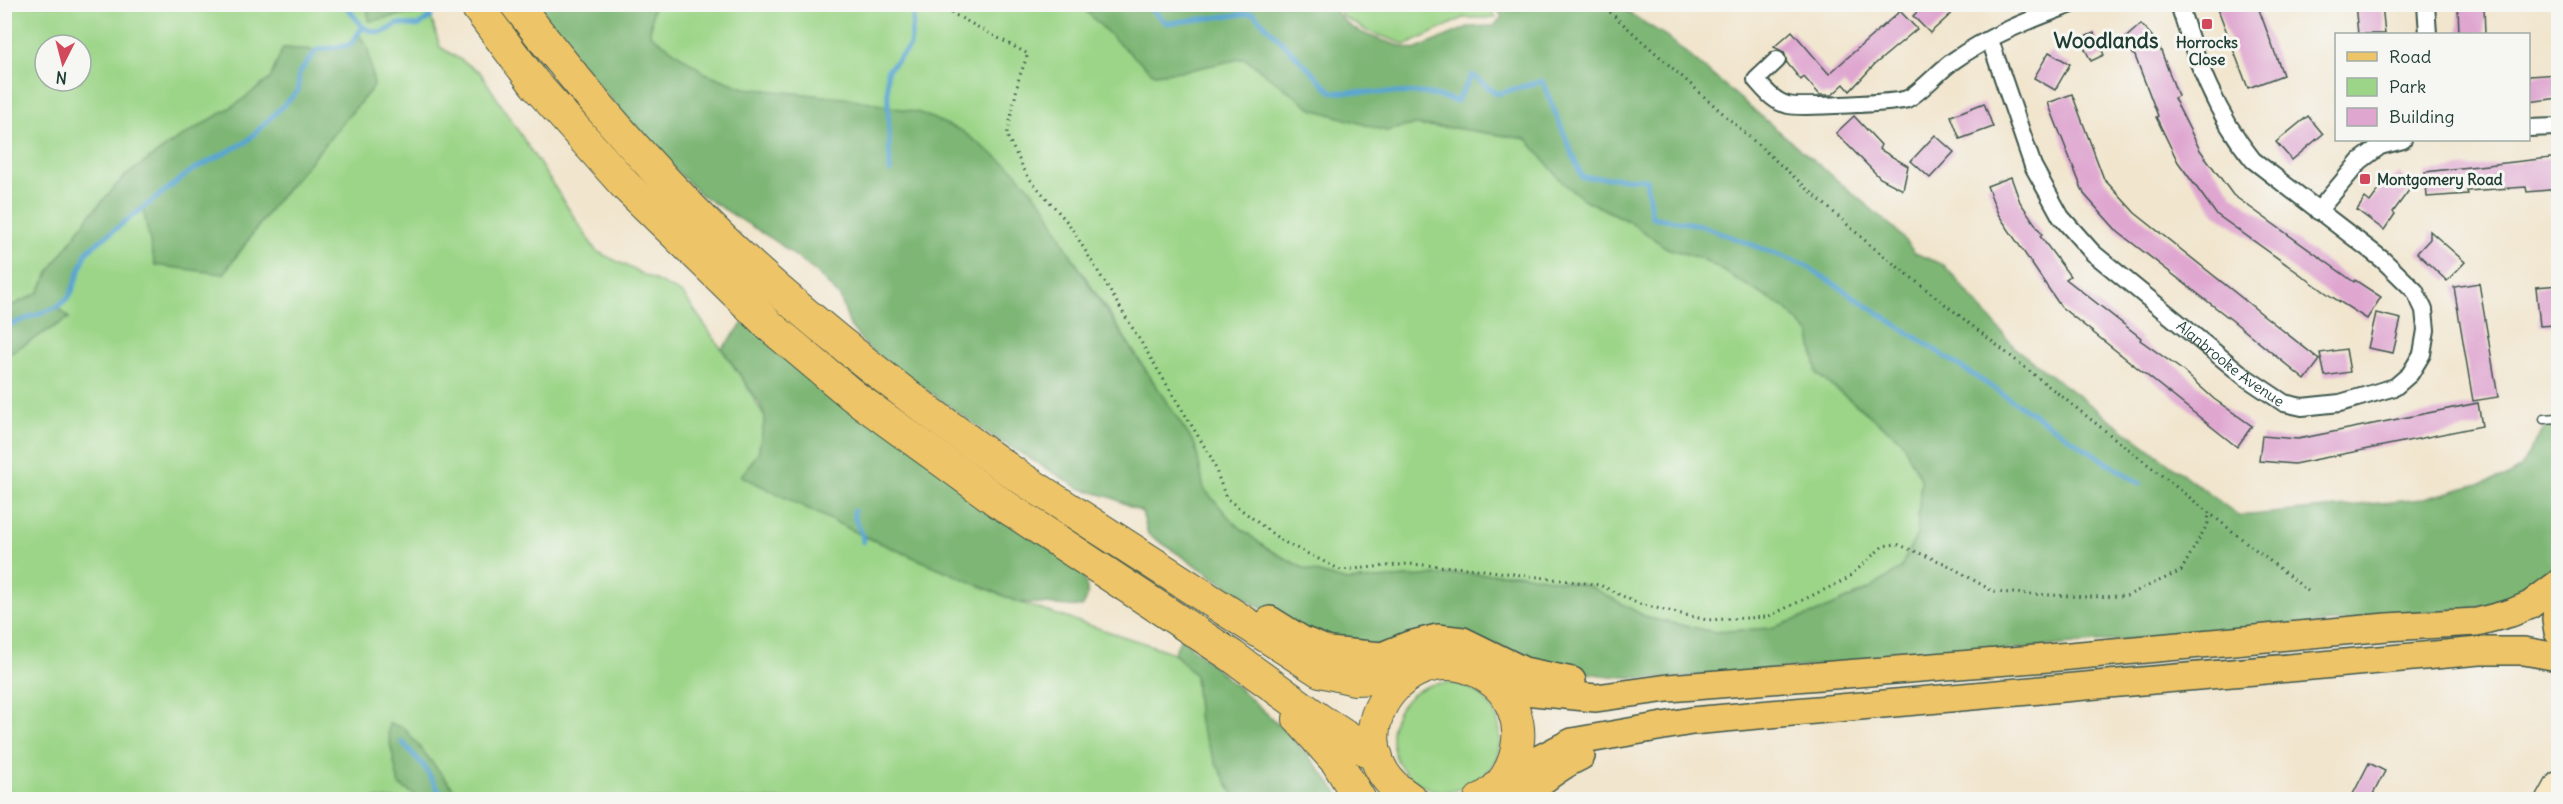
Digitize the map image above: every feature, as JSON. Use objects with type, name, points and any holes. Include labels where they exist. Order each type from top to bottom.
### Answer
[{"type":"highway","points":[[475,4],[535,84],[626,185],[771,327],[852,395],[999,502],[1232,656],[1320,720],[1377,757]]},
{"type":"highway","points":[[516,4],[589,97],[678,195],[747,262],[811,319],[1007,468],[1320,671],[1354,679],[1404,677]]},
{"type":"highway","points":[[1400,795],[1377,757],[1374,735],[1378,712],[1388,693],[1404,677],[1423,667],[1445,663],[1466,666],[1485,675],[1502,689],[1514,709],[1519,731],[1514,787],[1497,788],[1482,799]]},
{"type":"highway","points":[[1262,678],[1337,762],[1360,800]]},
{"type":"main road","points":[[1502,689],[1596,698],[1668,688],[2036,659],[2376,628],[2476,622],[2511,614],[2530,606],[2559,584]]},
{"type":"main road","points":[[1189,586],[1237,601],[1302,640],[1329,651],[1382,656],[1408,645],[1437,638],[1463,641],[1524,671],[1590,685],[1668,688]]},
{"type":"main road","points":[[2559,597],[2556,619],[2559,632]]},
{"type":"main road","points":[[1514,787],[1572,742],[1630,730],[1692,721],[2480,651],[2524,651],[2559,657]]},
{"type":"street","points":[[1777,60],[1756,80],[1773,98],[1789,105],[1907,99],[1953,61],[2030,19],[2072,4]]},
{"type":"street","name":"Alanbrooke Avenue","points":[[1990,40],[2033,166],[2061,217],[2093,253],[2246,377],[2284,402],[2302,407],[2340,404],[2395,387],[2410,374],[2422,354],[2426,330],[2424,310],[2415,291],[2383,260],[2253,160],[2237,141],[2212,97],[2179,4]]},
{"type":"street","points":[[2426,4],[2428,33]]},
{"type":"street","points":[[2530,128],[2559,127]]},
{"type":"street","points":[[2318,211],[2360,161],[2380,146],[2399,141]]},
{"type":"street","points":[[2549,800],[2559,784]]},
{"type":"lane","points":[[2544,419],[2559,418]]},
{"type":"path","points":[[935,4],[1028,54],[1019,78],[1008,136],[1028,177],[1069,224],[1175,397],[1212,459],[1226,498],[1282,541],[1341,570],[1409,564],[1468,568],[1600,585],[1639,604],[1707,620],[1767,617],[1847,579],[1883,546],[1896,544],[1946,564],[1994,592],[2088,597],[2126,596],[2181,571],[2208,523],[2209,513]]},
{"type":"path","points":[[1601,4],[1870,245],[2308,591]]},
{"type":"green space","points":[[367,4],[370,21],[426,11],[431,17],[440,47],[480,72],[596,251],[683,294],[744,381],[765,418],[758,453],[741,476],[864,536],[1018,602],[1174,653],[1195,675],[1199,723],[1216,763],[1236,799],[462,799],[439,773],[388,732],[399,785],[421,799],[5,799],[4,356],[69,318],[57,307],[79,277],[87,251],[144,209],[224,274],[275,203],[374,86],[350,45],[317,50],[283,48],[270,79],[235,105],[170,144],[123,178],[89,217],[51,269],[38,293],[5,309],[5,5]]},
{"type":"green space","points":[[367,4],[436,5],[426,11],[369,21]]},
{"type":"green space","points":[[532,5],[653,5],[650,34],[705,73],[744,88],[853,99],[920,113],[962,131],[1014,170],[1046,207],[1069,252],[1095,294],[1195,445],[1204,489],[1233,522],[1266,548],[1305,569],[1347,581],[1456,574],[1521,574],[1589,586],[1648,618],[1715,632],[1771,628],[1816,613],[1870,589],[1900,569],[1917,534],[1921,479],[1901,440],[1817,374],[1810,334],[1785,308],[1703,259],[1667,248],[1628,221],[1585,200],[1563,183],[1527,139],[1454,128],[1413,125],[1386,131],[1313,109],[1244,58],[1189,70],[1154,74],[1080,5],[1333,5],[1339,15],[1356,30],[1414,50],[1468,27],[1494,26],[1502,17],[1495,5],[1616,5],[1666,36],[1895,229],[1915,253],[1944,265],[2016,349],[2239,516],[2424,499],[2508,476],[2519,469],[2544,428],[2558,427],[2558,559],[2551,574],[2521,596],[2482,607],[2359,620],[1661,679],[1609,676],[1378,645],[1356,645],[1306,633],[1256,605],[1148,534],[1142,512],[1113,498],[1079,488],[987,433],[867,347],[850,326],[840,297],[816,272],[774,240],[701,195],[643,138]]},
{"type":"green space","points":[[653,5],[1080,5],[1154,74],[1189,70],[1244,58],[1313,109],[1386,131],[1412,125],[1454,128],[1527,139],[1546,162],[1585,200],[1628,221],[1667,248],[1703,259],[1785,308],[1810,334],[1817,374],[1901,440],[1921,479],[1917,535],[1900,569],[1870,589],[1816,613],[1771,628],[1715,632],[1648,618],[1588,586],[1521,574],[1456,574],[1347,581],[1305,569],[1266,548],[1233,522],[1204,489],[1195,445],[1069,252],[871,102],[744,88],[705,73],[650,34]]},
{"type":"green space","points":[[1338,5],[1488,5],[1496,18],[1463,18],[1407,45],[1367,31],[1342,16]]},
{"type":"green space","points":[[359,35],[368,49],[374,86],[275,203],[223,274],[155,265],[143,209],[87,251],[70,296],[58,307],[69,318],[5,356],[5,309],[38,293],[51,269],[89,216],[123,178],[170,144],[235,105],[270,79],[283,48],[323,50],[343,46]]},
{"type":"green space","points":[[744,322],[1082,573],[1087,586],[1087,594],[1082,607],[1018,602],[864,536],[741,476],[758,453],[765,418],[760,404],[722,349]]},
{"type":"green space","points":[[1181,638],[1246,694],[1307,754],[1342,799],[1236,799],[1216,763],[1199,723],[1195,675],[1174,653]]},
{"type":"green space","points":[[1446,683],[1467,687],[1484,699],[1496,716],[1500,737],[1496,758],[1484,775],[1467,787],[1446,791],[1425,787],[1408,775],[1396,758],[1392,737],[1396,716],[1408,699],[1425,687]]},
{"type":"green space","points":[[389,723],[404,728],[462,799],[421,799],[399,785],[388,732]]},
{"type":"building","points":[[1925,4],[1962,4],[1930,33],[1913,16]]},
{"type":"building","points":[[2216,4],[2257,4],[2283,75],[2248,88]]},
{"type":"building","points":[[2355,4],[2382,4],[2385,33],[2358,33]]},
{"type":"building","points":[[2484,6],[2485,33],[2459,33],[2458,7]]},
{"type":"building","points":[[1900,11],[1917,29],[1874,65],[1850,91],[1844,84],[1832,95],[1820,95],[1804,77],[1801,80],[1787,63],[1784,52],[1774,47],[1792,31],[1829,74]]},
{"type":"building","points":[[2141,24],[2158,43],[2178,96],[2174,98],[2200,150],[2233,195],[2354,282],[2355,280],[2381,297],[2367,319],[2332,297],[2216,214],[2178,162],[2156,117],[2158,116],[2135,56],[2122,41]]},
{"type":"building","points":[[2094,33],[2104,55],[2091,61],[2080,39]]},
{"type":"building","points":[[2049,52],[2070,64],[2055,90],[2034,78]]},
{"type":"building","points":[[2559,74],[2559,98],[2530,102],[2530,76]]},
{"type":"building","points":[[2072,94],[2104,179],[2135,213],[2320,360],[2305,380],[2118,232],[2084,194],[2048,103]]},
{"type":"building","points":[[1984,103],[1993,127],[1960,139],[1951,116]]},
{"type":"building","points":[[1854,116],[1881,145],[1879,149],[1908,166],[1903,190],[1880,178],[1836,133]]},
{"type":"building","points":[[2308,116],[2323,134],[2292,160],[2276,142]]},
{"type":"building","points":[[1935,135],[1954,152],[1930,178],[1911,161]]},
{"type":"building","points":[[2559,157],[2559,189],[2527,192],[2526,187],[2467,191],[2468,194],[2427,197],[2425,172]]},
{"type":"building","points":[[2400,173],[2410,189],[2393,212],[2395,214],[2384,230],[2357,210],[2365,198],[2370,202],[2384,183]]},
{"type":"building","points":[[2011,177],[2020,202],[2042,234],[2040,236],[2070,276],[2066,279],[2141,338],[2140,340],[2182,370],[2214,399],[2252,426],[2237,447],[2061,307],[1998,214],[1987,186]]},
{"type":"building","points":[[2430,231],[2465,262],[2447,281],[2417,253],[2430,239]]},
{"type":"building","points":[[2479,283],[2498,397],[2473,401],[2454,287]]},
{"type":"building","points":[[2559,285],[2559,306],[2554,306],[2555,325],[2540,326],[2536,287]]},
{"type":"building","points":[[2376,313],[2401,319],[2393,353],[2368,348]]},
{"type":"building","points":[[2346,349],[2350,372],[2325,376],[2320,353]]},
{"type":"building","points":[[2478,403],[2482,426],[2294,464],[2259,461],[2262,436],[2298,439]]},
{"type":"building","points":[[2369,763],[2385,771],[2370,800],[2350,800]]},
{"type":"waterway","points":[[344,4],[363,27]]},
{"type":"waterway","points":[[890,171],[887,71],[910,46],[915,4]]},
{"type":"waterway","points":[[1145,4],[1167,23],[1253,13],[1332,92],[1423,93],[1457,101],[1472,75],[1497,94],[1542,81],[1582,177],[1646,179],[1652,217],[1700,225],[1805,265],[2140,484]]},
{"type":"waterway","points":[[4,327],[57,307],[70,296],[87,251],[191,171],[246,142],[298,91],[299,73],[317,50],[350,45],[363,27],[381,32],[397,24],[418,26],[431,17]]},
{"type":"waterway","points":[[854,511],[863,542]]},
{"type":"waterway","points":[[402,742],[423,765],[445,800]]},
{"type":"place","name":"Horrocks Close","points":[[2207,24]]},
{"type":"place","name":"Montgomery Road","points":[[2365,179]]},
{"type":"district","name":"Woodlands","points":[[2106,40]]}]
